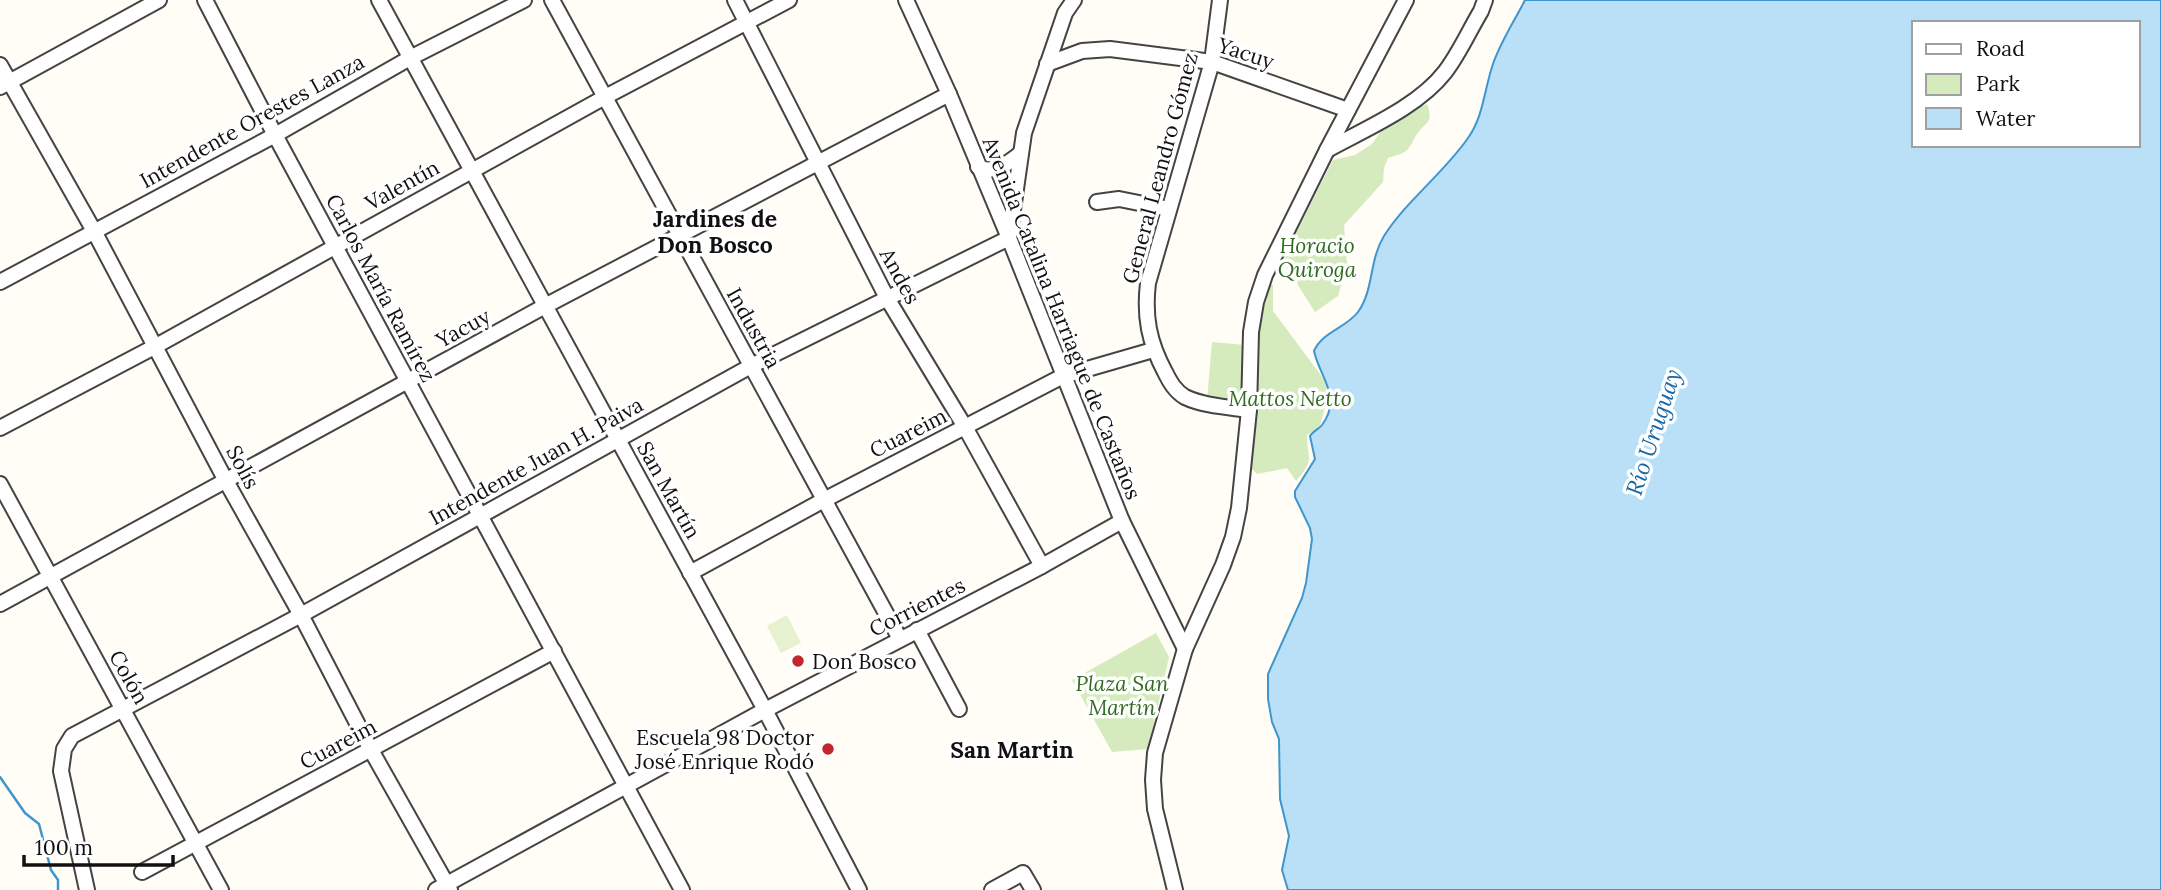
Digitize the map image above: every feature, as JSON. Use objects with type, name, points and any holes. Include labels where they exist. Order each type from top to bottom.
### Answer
[{"type":"street","points":[[5,85],[159,0]]},
{"type":"street","name":"Carlos María Ramírez","points":[[205,0],[682,890]]},
{"type":"street","name":"San Martín","points":[[379,0],[765,710],[859,890]]},
{"type":"street","name":"Intendente Orestes Lanza","points":[[0,282],[275,135],[410,58],[524,0]]},
{"type":"street","name":"Industria","points":[[552,0],[900,639]]},
{"type":"street","name":"Andes","points":[[735,0],[887,298],[965,427],[1042,566]]},
{"type":"street","name":"Valentín","points":[[0,428],[156,346],[605,97],[789,0]]},
{"type":"street","name":"Avenida Catalina Harriague de Castaños","points":[[906,0],[949,94],[1009,238],[1122,521],[1185,649]]},
{"type":"street","points":[[1009,238],[1024,133],[1065,13],[1073,0]]},
{"type":"street","name":"General Leandro Gómez","points":[[1220,0],[1212,62],[1148,283],[1145,306],[1147,329],[1153,350],[1172,385],[1182,395],[1195,401],[1249,410]]},
{"type":"street","points":[[1175,890],[1155,809],[1155,753],[1185,649],[1233,537],[1239,508],[1249,410],[1251,332],[1256,302],[1265,275],[1327,150],[1406,0]]},
{"type":"street","points":[[1327,150],[1420,97],[1435,83],[1451,61],[1485,0]]},
{"type":"street","name":"Yacuy","points":[[1047,64],[1082,51],[1110,49],[1212,62],[1348,110]]},
{"type":"street","name":"Solís","points":[[0,65],[5,85],[94,231],[226,481],[301,615],[444,888]]},
{"type":"street","name":"Yacuy","points":[[0,604],[545,306],[949,94]]},
{"type":"street","points":[[978,167],[983,170],[995,169],[1009,163],[1021,153]]},
{"type":"street","points":[[1097,202],[1119,199],[1169,209]]},
{"type":"street","name":"Intendente Juan H. Paiva","points":[[87,890],[61,771],[64,750],[72,736],[301,615],[751,366],[1009,238]]},
{"type":"street","name":"Cuareim","points":[[690,573],[1063,376],[1153,350]]},
{"type":"street","name":"Colón","points":[[0,484],[221,890]]},
{"type":"street","name":"Corrientes","points":[[444,888],[765,710],[1042,566],[1122,521]]},
{"type":"street","points":[[917,630],[959,709]]},
{"type":"street","name":"Cuareim","points":[[142,872],[554,651]]},
{"type":"street","points":[[992,890],[1023,873],[1033,890]]},
{"type":"green space","name":"Horacio Quiroga","points":[[1427,104],[1430,115],[1428,121],[1407,151],[1388,158],[1383,182],[1344,225],[1347,265],[1338,296],[1315,312],[1282,260],[1333,160],[1355,155],[1372,144],[1388,121]]},
{"type":"green space","name":"Mattos Netto","points":[[1267,282],[1273,285],[1273,311],[1326,382],[1327,399],[1320,426],[1307,435],[1309,459],[1296,481],[1287,468],[1257,474],[1249,466],[1259,313]]},
{"type":"green space","points":[[1212,342],[1245,345],[1240,403],[1207,400]]},
{"type":"green space","points":[[787,615],[801,643],[781,653],[767,626]]},
{"type":"green space","name":"Plaza San Martín","points":[[1156,633],[1169,657],[1148,749],[1112,752],[1072,680]]},
{"type":"water","name":"Río Uruguay","points":[[1525,0],[2161,0],[2161,890],[1288,890],[1282,870],[1289,836],[1280,799],[1279,739],[1272,722],[1268,699],[1268,674],[1306,583],[1312,539],[1295,491],[1315,459],[1310,436],[1322,425],[1330,405],[1328,387],[1314,351],[1323,339],[1358,312],[1367,294],[1376,255],[1384,236],[1473,130],[1495,58]]},
{"type":"waterway","points":[[0,777],[25,813],[39,824],[51,870],[58,880],[58,890]]},
{"type":"place","name":"Don Bosco","points":[[798,661]]},
{"type":"place","name":"Escuela 98 Doctor José Enrique Rodó","points":[[828,749]]},
{"type":"district","name":"Jardines de Don Bosco","points":[[715,231]]},
{"type":"district","name":"San Martin","points":[[1012,749]]}]
